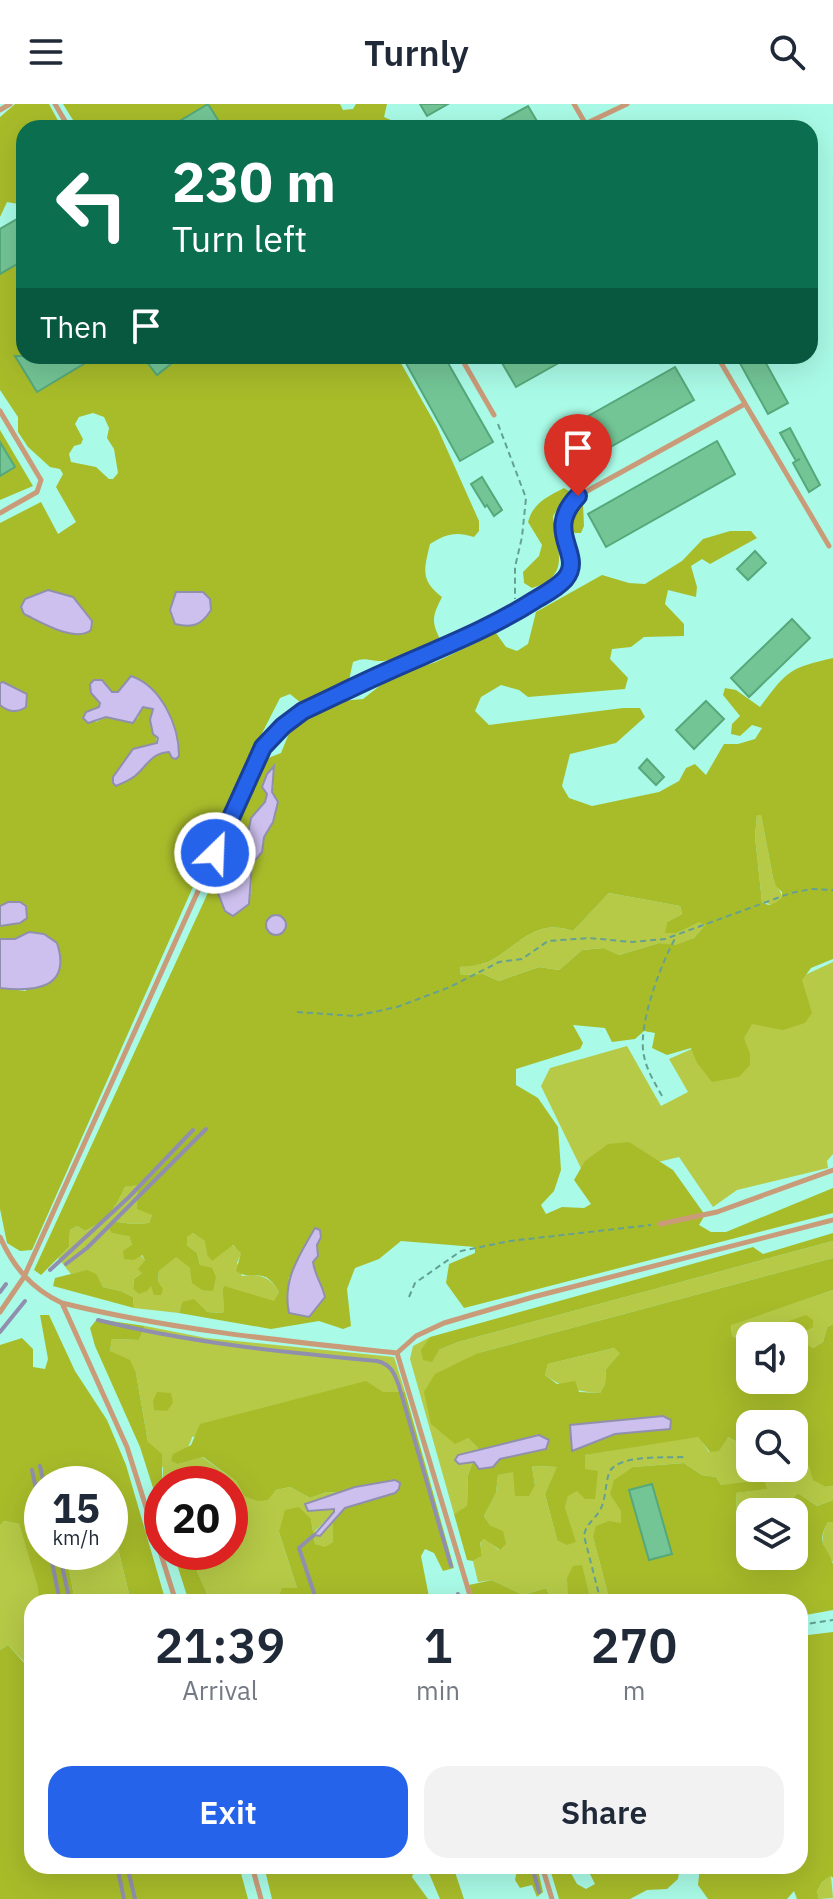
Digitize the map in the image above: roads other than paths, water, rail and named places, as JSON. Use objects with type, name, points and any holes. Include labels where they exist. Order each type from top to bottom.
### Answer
[{"type":"lane","points":[[0,110],[10,104]]},
{"type":"lane","points":[[597,120],[627,104]]},
{"type":"lane","points":[[465,364],[494,415]]},
{"type":"lane","points":[[721,364],[829,546]]},
{"type":"lane","points":[[0,1312],[24,1277],[263,747],[303,711],[466,638],[516,613],[554,589],[567,578],[571,567],[562,517],[578,496],[743,405]]},
{"type":"lane","points":[[0,411],[41,480],[37,492],[0,513]]},
{"type":"lane","points":[[660,1224],[717,1212],[833,1170]]},
{"type":"lane","points":[[0,1237],[24,1277],[40,1293],[62,1303],[127,1319],[397,1353],[416,1336],[444,1323],[833,1220]]},
{"type":"lane","points":[[62,1303],[127,1447],[173,1594]]},
{"type":"lane","points":[[397,1353],[470,1594]]},
{"type":"lane","points":[[254,1874],[261,1899]]},
{"type":"lane","points":[[544,1874],[552,1899]]},
{"type":"waterway","points":[[66,1264],[87,1248],[206,1129]]},
{"type":"waterway","points":[[50,1270],[129,1197],[193,1130]]},
{"type":"waterway","points":[[0,1292],[6,1284]]},
{"type":"waterway","points":[[0,1332],[25,1301]]},
{"type":"waterway","points":[[98,1320],[202,1341],[377,1361],[389,1367],[399,1386],[451,1566]]},
{"type":"waterway","points":[[314,1535],[299,1548],[314,1594]]},
{"type":"waterway","points":[[54,1570],[58,1594]]},
{"type":"waterway","points":[[63,1570],[68,1594]]},
{"type":"waterway","points":[[119,1874],[124,1899]]},
{"type":"waterway","points":[[129,1874],[135,1899]]},
{"type":"waterway","points":[[534,1874],[539,1892]]}]
